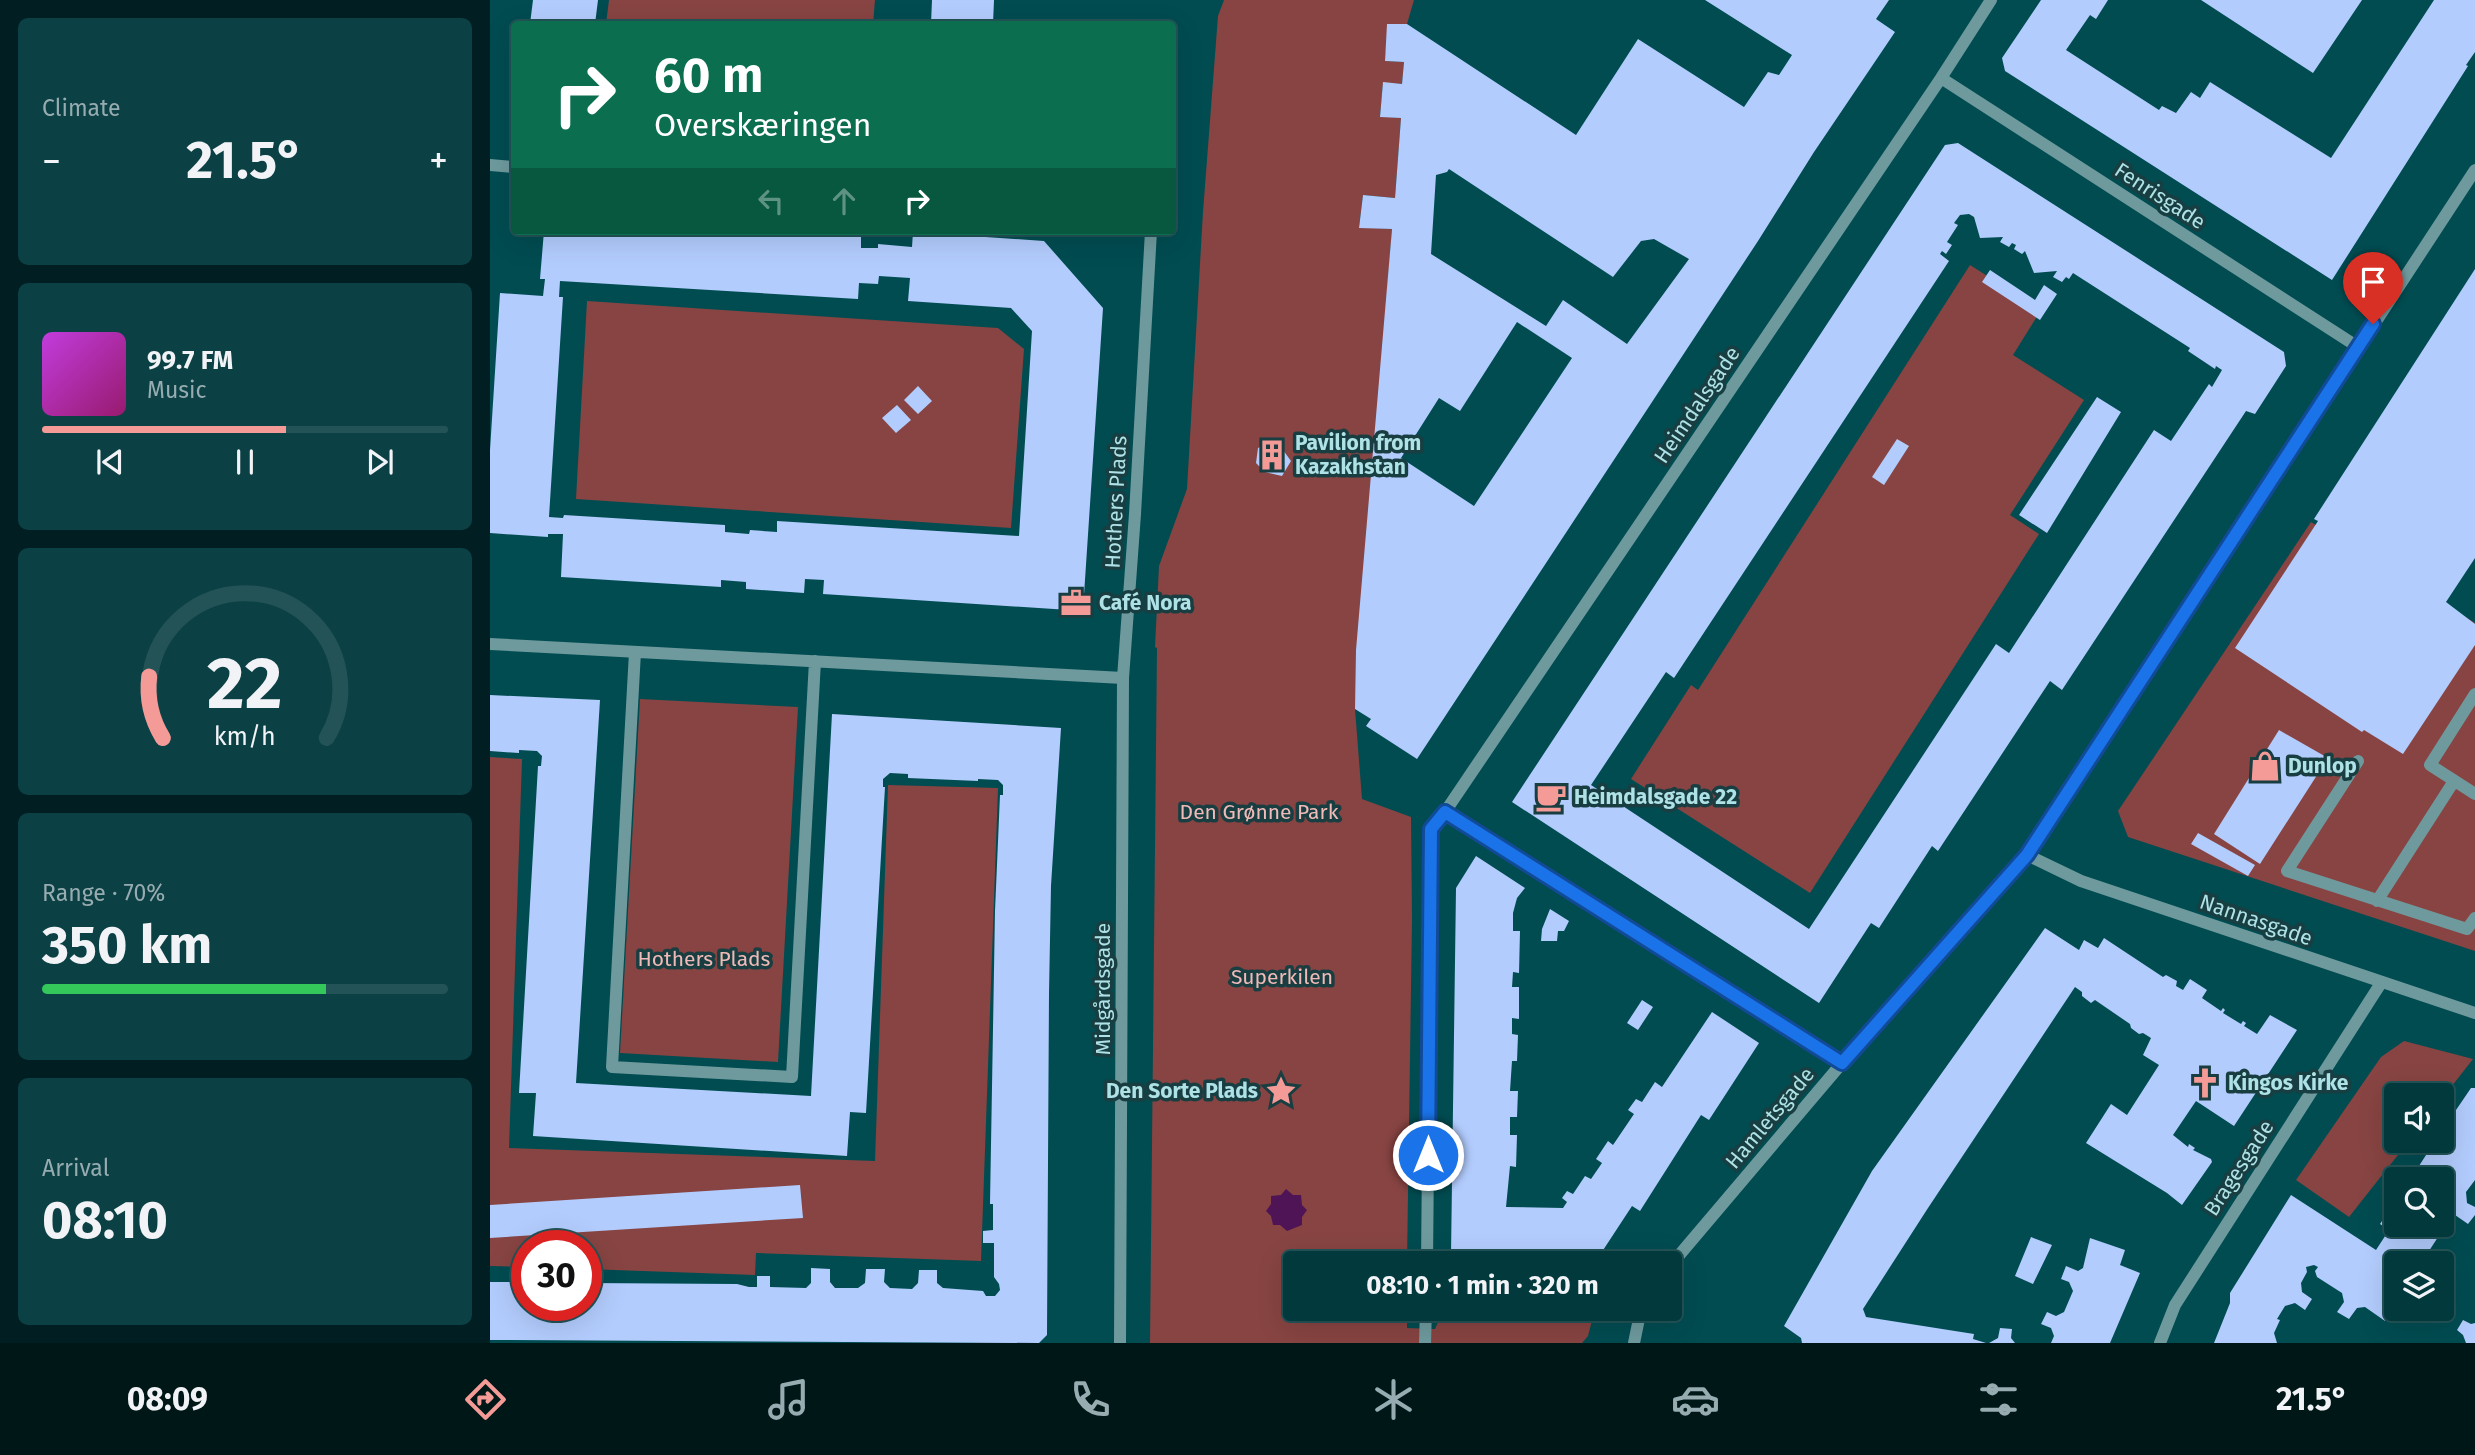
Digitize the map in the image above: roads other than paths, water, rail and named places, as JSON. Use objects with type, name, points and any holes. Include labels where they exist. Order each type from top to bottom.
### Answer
[{"type":"street","name":"Heimdalsgade","points":[[1427,1251],[1431,829],[1941,78],[1991,0]]},
{"type":"street","name":"Fenrisgade","points":[[1941,78],[2358,346]]},
{"type":"street","points":[[490,165],[511,167]]},
{"type":"street","name":"Hamletsgade","points":[[1682,1252],[1842,1063],[2027,855],[2475,170]]},
{"type":"street","name":"Hothers Plads","points":[[1124,678],[1151,235]]},
{"type":"street","points":[[490,644],[1124,678]]},
{"type":"street","points":[[635,652],[612,1067],[792,1077],[815,661]]},
{"type":"street","name":"Midgårdsgade","points":[[1120,1343],[1124,678]]},
{"type":"street","points":[[2475,694],[2430,765],[2475,794]]},
{"type":"street","points":[[2358,761],[2287,871],[2468,929],[2475,918]]},
{"type":"street","points":[[2378,901],[2454,781]]},
{"type":"street","points":[[1445,812],[1842,1063]]},
{"type":"street","name":"Nannasgade","points":[[2027,855],[2081,881],[2475,1013]]},
{"type":"street","name":"Bragesgade","points":[[2160,1343],[2175,1305],[2381,983]]},
{"type":"street","points":[[1425,1343],[1426,1321]]},
{"type":"street","points":[[1634,1343],[1639,1321]]},
{"type":"place","name":"Pavilion from Kazakhstan","points":[[1272,455]]},
{"type":"place","name":"Café Nora","points":[[1076,603]]},
{"type":"place","name":"Dunlop","points":[[2265,766]]},
{"type":"place","name":"Heimdalsgade 22","points":[[1551,797]]},
{"type":"place","name":"Kingos Kirke","points":[[2205,1083]]},
{"type":"place","name":"Den Sorte Plads","points":[[1281,1091]]},
{"type":"park label","name":"Den Grønne Park","points":[[1259,812]]},
{"type":"park label","name":"Superkilen","points":[[1282,977]]}]
